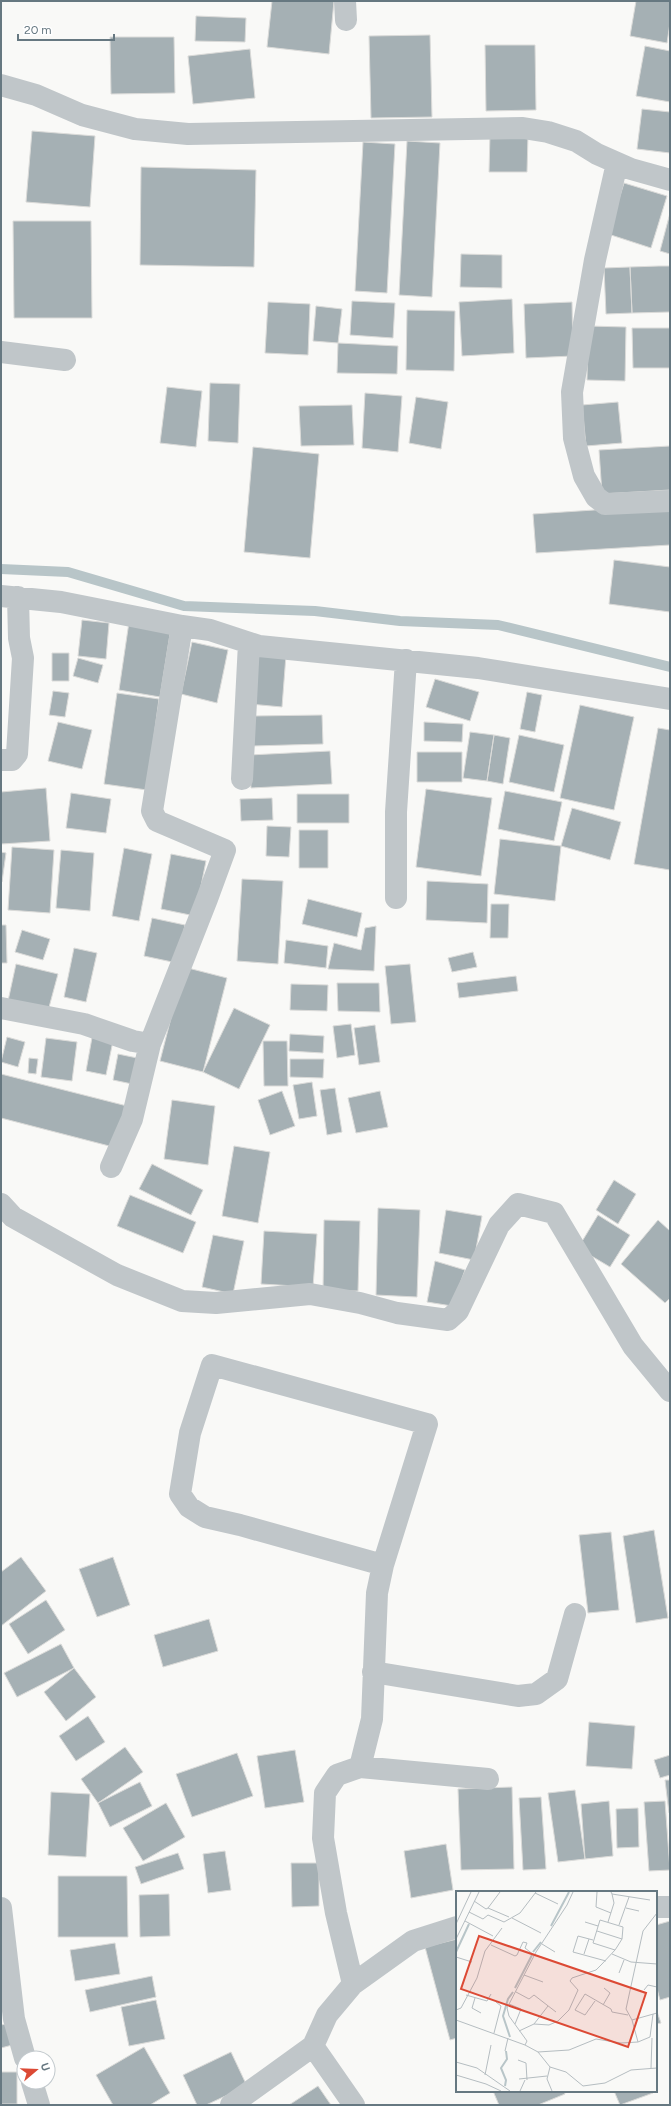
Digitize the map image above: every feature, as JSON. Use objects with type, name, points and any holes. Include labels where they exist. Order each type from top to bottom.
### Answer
[{"type":"street","points":[[1,85],[36,95],[82,115],[135,129],[188,134],[523,128],[548,132],[576,142],[631,169],[670,180]]},
{"type":"street","points":[[617,163],[595,260],[572,392],[574,438],[584,476],[596,497],[605,504],[670,501]]},
{"type":"street","points":[[1,352],[65,360]]},
{"type":"street","points":[[1,760],[12,760],[17,754],[23,658],[10,596],[61,602],[182,626],[210,630],[250,643],[339,655],[406,660],[478,668],[669,696]]},
{"type":"street","points":[[111,1167],[132,1119],[150,1044],[225,850],[157,822],[152,811],[182,626]]},
{"type":"street","points":[[242,779],[250,643]]},
{"type":"street","points":[[396,898],[396,812],[406,660]]},
{"type":"street","points":[[1,1008],[84,1024],[133,1041],[150,1044]]},
{"type":"street","points":[[1,1204],[13,1217],[117,1275],[182,1301],[216,1303],[310,1294],[360,1303],[397,1313],[448,1320],[458,1311],[498,1224],[518,1204],[554,1213],[633,1346],[670,1390]]},
{"type":"street","points":[[360,1767],[372,1719],[377,1593],[383,1565],[427,1424],[212,1365],[190,1433],[183,1471],[180,1494],[189,1507],[205,1517],[240,1525],[383,1565]]},
{"type":"street","points":[[373,1672],[518,1696],[536,1694],[558,1679],[575,1614]]},
{"type":"street","points":[[353,1984],[336,1913],[323,1838],[325,1793],[337,1775],[360,1767],[488,1779]]},
{"type":"street","points":[[657,1907],[670,1907]]},
{"type":"street","points":[[1,1908],[14,2019],[23,2050]]},
{"type":"street","points":[[231,2105],[313,2046],[327,2016],[353,1984],[413,1941],[456,1927]]},
{"type":"street","points":[[313,2046],[354,2105]]},
{"type":"street","points":[[34,2090],[39,2105]]},
{"type":"building","points":[[272,1],[334,1],[329,54],[267,47]]},
{"type":"building","points":[[636,1],[670,1],[670,23],[667,43],[630,36]]},
{"type":"building","points":[[196,16],[246,18],[245,42],[195,41]]},
{"type":"building","points":[[430,35],[432,117],[371,118],[369,36]]},
{"type":"building","points":[[110,37],[174,37],[175,93],[111,94]]},
{"type":"building","points":[[485,45],[535,45],[536,110],[486,111]]},
{"type":"building","points":[[645,46],[670,51],[670,102],[636,96]]},
{"type":"building","points":[[250,49],[255,98],[193,104],[188,56]]},
{"type":"building","points":[[642,109],[670,112],[670,153],[637,149]]},
{"type":"building","points":[[32,131],[95,136],[90,207],[26,202]]},
{"type":"building","points":[[490,134],[528,135],[527,172],[489,172]]},
{"type":"building","points":[[407,141],[440,143],[432,297],[399,295]]},
{"type":"building","points":[[363,142],[395,144],[387,293],[355,291]]},
{"type":"building","points":[[141,167],[256,170],[254,267],[140,265]]},
{"type":"building","points":[[624,183],[667,196],[651,248],[608,234]]},
{"type":"building","points":[[670,213],[670,254],[660,251]]},
{"type":"building","points":[[13,221],[91,221],[92,318],[14,318]]},
{"type":"building","points":[[461,254],[502,255],[502,288],[460,287]]},
{"type":"building","points":[[670,266],[670,312],[632,313],[630,267]]},
{"type":"building","points":[[630,267],[632,313],[606,314],[604,268]]},
{"type":"building","points":[[512,299],[514,353],[462,356],[459,302]]},
{"type":"building","points":[[352,301],[395,303],[393,338],[350,335]]},
{"type":"building","points":[[268,302],[310,304],[308,355],[265,353]]},
{"type":"building","points":[[572,302],[573,356],[526,358],[524,304]]},
{"type":"building","points":[[316,306],[342,309],[338,343],[313,341]]},
{"type":"building","points":[[407,310],[455,311],[454,371],[406,370]]},
{"type":"building","points":[[588,326],[626,327],[625,381],[587,380]]},
{"type":"building","points":[[632,328],[670,328],[670,368],[633,368]]},
{"type":"building","points":[[338,343],[398,346],[397,374],[337,373]]},
{"type":"building","points":[[210,383],[240,384],[238,443],[208,441]]},
{"type":"building","points":[[167,387],[202,391],[196,447],[160,443]]},
{"type":"building","points":[[365,393],[402,396],[398,452],[362,448]]},
{"type":"building","points":[[416,397],[448,402],[441,449],[409,443]]},
{"type":"building","points":[[618,402],[622,443],[586,446],[582,405]]},
{"type":"building","points":[[352,405],[354,445],[301,446],[299,406]]},
{"type":"building","points":[[670,446],[670,490],[602,494],[599,450]]},
{"type":"building","points":[[253,447],[319,454],[310,558],[244,552]]},
{"type":"building","points":[[670,505],[670,545],[536,553],[533,514]]},
{"type":"building","points":[[614,560],[670,567],[670,612],[609,604]]},
{"type":"building","points":[[82,620],[109,623],[106,659],[78,656]]},
{"type":"building","points":[[129,622],[171,628],[160,697],[119,690]]},
{"type":"building","points":[[192,642],[228,650],[217,703],[181,694]]},
{"type":"building","points":[[255,652],[286,655],[282,707],[250,704]]},
{"type":"building","points":[[52,653],[69,653],[69,681],[52,681]]},
{"type":"building","points":[[78,658],[103,665],[98,683],[73,676]]},
{"type":"building","points":[[435,679],[479,692],[470,721],[426,707]]},
{"type":"building","points":[[53,691],[69,693],[65,717],[49,715]]},
{"type":"building","points":[[527,692],[542,695],[535,732],[520,729]]},
{"type":"building","points":[[117,693],[159,699],[147,790],[104,784]]},
{"type":"building","points":[[580,705],[634,717],[614,810],[560,798]]},
{"type":"building","points":[[322,715],[323,744],[252,746],[252,716]]},
{"type":"building","points":[[58,722],[92,730],[82,769],[48,761]]},
{"type":"building","points":[[424,722],[463,724],[462,742],[424,741]]},
{"type":"building","points":[[658,728],[670,730],[670,870],[634,864]]},
{"type":"building","points":[[470,732],[494,735],[487,781],[463,778]]},
{"type":"building","points":[[494,735],[510,738],[503,784],[487,781]]},
{"type":"building","points":[[519,735],[564,745],[554,792],[509,782]]},
{"type":"building","points":[[330,751],[332,784],[251,788],[249,755]]},
{"type":"building","points":[[417,752],[462,752],[462,782],[417,782]]},
{"type":"building","points":[[46,788],[50,841],[1,844],[1,792]]},
{"type":"building","points":[[426,789],[492,798],[481,876],[416,867]]},
{"type":"building","points":[[505,791],[562,802],[554,841],[498,829]]},
{"type":"building","points":[[71,793],[111,799],[106,833],[66,828]]},
{"type":"building","points":[[297,794],[349,794],[349,823],[297,823]]},
{"type":"building","points":[[272,798],[273,820],[241,821],[240,799]]},
{"type":"building","points":[[572,808],[621,822],[610,860],[561,846]]},
{"type":"building","points":[[267,826],[291,827],[289,857],[266,856]]},
{"type":"building","points":[[299,830],[328,830],[328,868],[299,868]]},
{"type":"building","points":[[500,839],[561,846],[555,901],[494,894]]},
{"type":"building","points":[[12,847],[54,850],[50,913],[8,910]]},
{"type":"building","points":[[124,848],[152,854],[139,921],[112,916]]},
{"type":"building","points":[[61,850],[94,853],[90,911],[56,908]]},
{"type":"building","points":[[1,852],[6,853],[2,882],[1,881]]},
{"type":"building","points":[[171,854],[206,861],[195,916],[161,909]]},
{"type":"building","points":[[242,879],[283,881],[278,964],[237,961]]},
{"type":"building","points":[[427,881],[488,884],[487,923],[426,920]]},
{"type":"building","points":[[308,899],[362,913],[357,937],[302,924]]},
{"type":"building","points":[[491,904],[509,904],[508,938],[490,938]]},
{"type":"building","points":[[152,918],[185,925],[177,963],[144,956]]},
{"type":"building","points":[[1,925],[6,925],[7,963],[1,963]]},
{"type":"building","points":[[376,926],[374,971],[328,969],[334,943],[361,950],[365,928]]},
{"type":"building","points":[[22,930],[50,939],[43,960],[15,952]]},
{"type":"building","points":[[286,940],[328,946],[326,968],[284,963]]},
{"type":"building","points":[[74,948],[97,953],[86,1002],[64,997]]},
{"type":"building","points":[[473,952],[477,967],[452,972],[448,958]]},
{"type":"building","points":[[16,964],[58,974],[48,1011],[8,1001]]},
{"type":"building","points":[[410,964],[416,1022],[391,1024],[385,966]]},
{"type":"building","points":[[184,967],[227,978],[203,1072],[160,1061]]},
{"type":"building","points":[[516,976],[518,991],[459,998],[457,983]]},
{"type":"building","points":[[337,983],[379,983],[380,1012],[338,1011]]},
{"type":"building","points":[[291,984],[328,985],[327,1011],[290,1010]]},
{"type":"building","points":[[234,1008],[270,1025],[239,1089],[203,1072]]},
{"type":"building","points":[[351,1024],[355,1055],[337,1058],[333,1026]]},
{"type":"building","points":[[375,1025],[380,1062],[359,1065],[354,1028]]},
{"type":"building","points":[[93,1032],[114,1036],[106,1075],[86,1071]]},
{"type":"building","points":[[290,1034],[324,1036],[323,1053],[289,1051]]},
{"type":"building","points":[[7,1037],[25,1042],[18,1067],[1,1062]]},
{"type":"building","points":[[46,1038],[77,1042],[72,1081],[41,1077]]},
{"type":"building","points":[[263,1041],[287,1041],[288,1086],[264,1086]]},
{"type":"building","points":[[118,1054],[142,1059],[137,1085],[113,1080]]},
{"type":"building","points":[[29,1058],[38,1059],[36,1074],[28,1073]]},
{"type":"building","points":[[290,1059],[324,1059],[323,1078],[290,1077]]},
{"type":"building","points":[[1,1074],[127,1106],[117,1148],[1,1118]]},
{"type":"building","points":[[312,1082],[317,1116],[299,1119],[293,1085]]},
{"type":"building","points":[[335,1088],[342,1132],[327,1135],[320,1090]]},
{"type":"building","points":[[282,1091],[295,1126],[270,1135],[258,1100]]},
{"type":"building","points":[[380,1091],[388,1127],[356,1133],[348,1098]]},
{"type":"building","points":[[172,1100],[215,1106],[208,1165],[164,1159]]},
{"type":"building","points":[[234,1146],[270,1152],[258,1223],[222,1216]]},
{"type":"building","points":[[152,1164],[203,1190],[191,1215],[139,1189]]},
{"type":"building","points":[[614,1180],[636,1194],[618,1224],[596,1210]]},
{"type":"building","points":[[130,1195],[196,1222],[183,1253],[117,1226]]},
{"type":"building","points":[[378,1208],[420,1210],[417,1297],[376,1295]]},
{"type":"building","points":[[446,1210],[482,1216],[474,1260],[439,1253]]},
{"type":"building","points":[[598,1215],[630,1235],[610,1267],[578,1248]]},
{"type":"building","points":[[324,1220],[360,1221],[358,1291],[323,1291]]},
{"type":"building","points":[[658,1220],[670,1231],[670,1298],[665,1303],[621,1264]]},
{"type":"building","points":[[264,1231],[317,1234],[313,1287],[261,1284]]},
{"type":"building","points":[[213,1235],[244,1241],[233,1294],[202,1287]]},
{"type":"building","points":[[435,1261],[465,1270],[452,1306],[427,1302]]},
{"type":"building","points":[[654,1530],[668,1618],[636,1623],[623,1536]]},
{"type":"building","points":[[611,1532],[619,1610],[588,1613],[579,1535]]},
{"type":"building","points":[[21,1557],[46,1591],[1,1626],[1,1572]]},
{"type":"building","points":[[113,1557],[130,1605],[97,1617],[79,1569]]},
{"type":"building","points":[[46,1600],[65,1630],[28,1654],[9,1624]]},
{"type":"building","points":[[209,1619],[218,1651],[163,1667],[154,1635]]},
{"type":"building","points":[[61,1644],[74,1668],[17,1697],[4,1673]]},
{"type":"building","points":[[74,1668],[96,1697],[66,1721],[44,1692]]},
{"type":"building","points":[[88,1716],[105,1742],[76,1761],[59,1736]]},
{"type":"building","points":[[589,1722],[635,1726],[632,1769],[586,1766]]},
{"type":"building","points":[[125,1747],[143,1772],[98,1803],[81,1779]]},
{"type":"building","points":[[295,1750],[304,1802],[265,1808],[257,1756]]},
{"type":"building","points":[[237,1753],[253,1796],[192,1817],[176,1774]]},
{"type":"building","points":[[670,1755],[670,1775],[660,1778],[654,1760]]},
{"type":"building","points":[[665,1780],[670,1780],[670,1813],[669,1813]]},
{"type":"building","points":[[140,1782],[152,1806],[110,1827],[98,1803]]},
{"type":"building","points":[[512,1787],[514,1869],[461,1870],[458,1789]]},
{"type":"building","points":[[575,1790],[585,1859],[558,1862],[548,1793]]},
{"type":"building","points":[[51,1792],[90,1794],[86,1857],[48,1855]]},
{"type":"building","points":[[541,1797],[546,1869],[523,1870],[519,1798]]},
{"type":"building","points":[[609,1801],[613,1856],[585,1859],[581,1804]]},
{"type":"building","points":[[665,1801],[670,1870],[649,1871],[644,1802]]},
{"type":"building","points":[[166,1803],[185,1837],[143,1861],[123,1828]]},
{"type":"building","points":[[638,1808],[639,1847],[617,1848],[616,1809]]},
{"type":"building","points":[[446,1844],[453,1890],[411,1898],[404,1851]]},
{"type":"building","points":[[225,1851],[231,1890],[208,1893],[203,1854]]},
{"type":"building","points":[[178,1853],[184,1869],[141,1884],[135,1867]]},
{"type":"building","points":[[291,1863],[319,1863],[319,1906],[292,1907]]},
{"type":"building","points":[[58,1876],[127,1876],[128,1937],[58,1937]]},
{"type":"building","points":[[169,1894],[170,1936],[140,1937],[139,1895]]},
{"type":"building","points":[[670,1921],[670,1997],[660,2000],[657,1989],[657,1925]]},
{"type":"building","points":[[456,1939],[456,2038],[450,2040],[425,1947]]},
{"type":"building","points":[[115,1943],[120,1974],[75,1981],[70,1950]]},
{"type":"building","points":[[152,1976],[156,1997],[90,2012],[85,1990]]},
{"type":"building","points":[[156,2000],[165,2039],[129,2046],[121,2007]]},
{"type":"building","points":[[657,2012],[661,2023],[657,2024]]},
{"type":"building","points":[[11,2023],[16,2044],[1,2048],[1,2025]]},
{"type":"building","points":[[144,2047],[170,2093],[150,2105],[113,2105],[96,2075]]},
{"type":"building","points":[[231,2052],[247,2086],[206,2105],[197,2105],[183,2075]]},
{"type":"building","points":[[1,2072],[16,2072],[17,2104],[1,2104]]},
{"type":"building","points":[[318,2086],[331,2105],[289,2105]]},
{"type":"building","points":[[493,2092],[564,2092],[565,2094],[538,2105],[499,2105]]},
{"type":"building","points":[[614,2092],[653,2093],[620,2105]]},
{"type":"waterway","points":[[1,569],[68,572],[184,606],[315,611],[400,621],[498,625],[670,667]]}]
